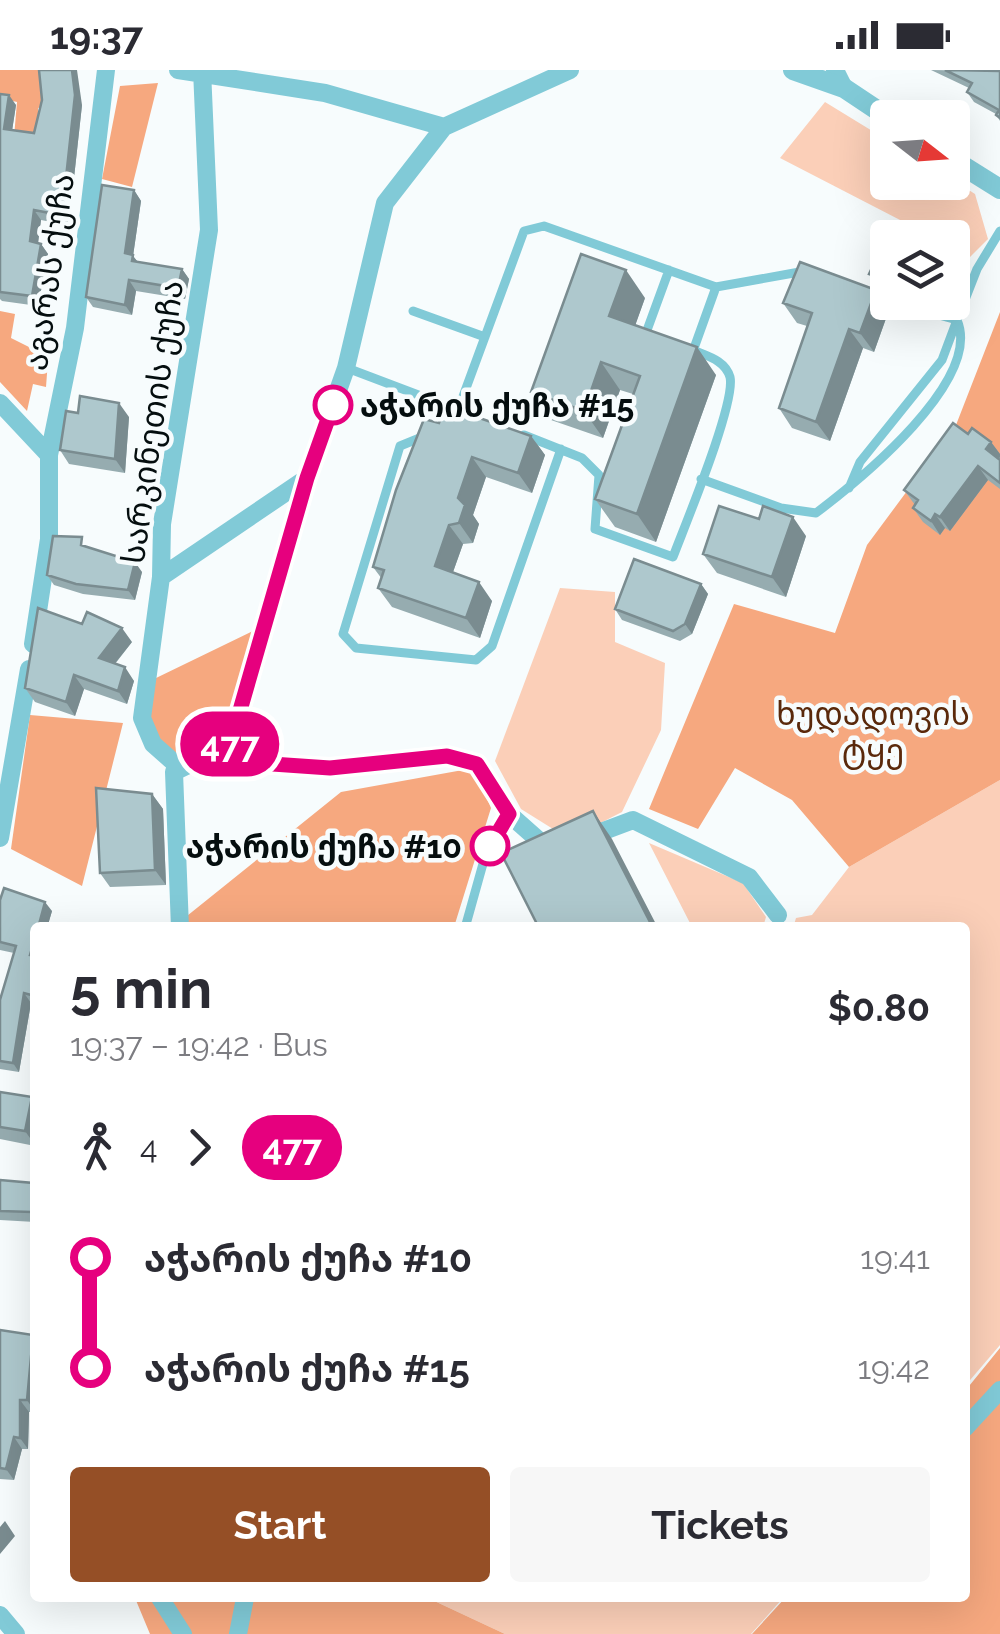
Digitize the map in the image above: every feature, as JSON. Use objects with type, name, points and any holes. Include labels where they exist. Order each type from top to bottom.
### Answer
[{"type":"street","name":"აგარას ქუჩა","points":[[0,838],[49,539],[49,456],[76,328],[106,70]]},
{"type":"street","points":[[178,70],[325,94],[444,128]]},
{"type":"street","points":[[230,745],[307,478],[346,368],[385,203],[444,128],[570,70]]},
{"type":"street","points":[[793,70],[839,79],[870,103]]},
{"type":"street","name":"სარკინეთის ქუჩა","points":[[179,767],[153,744],[142,718],[161,578],[162,524],[209,230],[202,71]]},
{"type":"street","points":[[970,170],[1000,189]]},
{"type":"street","points":[[0,403],[49,456]]},
{"type":"street","points":[[161,578],[307,478]]},
{"type":"street","points":[[180,922],[172,783],[179,767],[230,745]]},
{"type":"street","points":[[230,745],[243,762],[330,768],[447,756],[477,764],[509,814],[554,854],[618,822],[633,820],[750,877],[776,921]]},
{"type":"street","points":[[970,1423],[1000,1390]]},
{"type":"street","points":[[163,1602],[183,1634]]},
{"type":"street","points":[[238,1634],[244,1602]]},
{"type":"street","points":[[0,1615],[16,1634]]},
{"type":"lane","points":[[446,420],[458,410],[524,231],[544,226],[716,286],[800,269],[816,274]]},
{"type":"lane","points":[[970,287],[1000,230]]},
{"type":"lane","points":[[662,339],[646,334],[669,270]]},
{"type":"lane","points":[[693,350],[716,286]]},
{"type":"lane","points":[[414,311],[484,337]]},
{"type":"lane","points":[[848,488],[860,462],[942,360],[958,320]]},
{"type":"lane","points":[[701,480],[782,508],[816,513],[874,470],[956,370],[964,336],[958,320]]},
{"type":"lane","points":[[509,430],[582,458],[599,476],[596,529],[674,556],[728,404],[730,377],[718,360],[678,345]]},
{"type":"lane","points":[[346,368],[475,416]]},
{"type":"lane","points":[[436,431],[400,446],[343,634],[356,648],[476,660],[492,646],[560,449]]},
{"type":"lane","points":[[467,922],[486,852],[509,814]]},
{"type":"shaded area","points":[[825,102],[870,130],[870,200],[970,200],[970,191],[975,194],[988,239],[970,257],[970,220],[900,220],[780,158]]},
{"type":"shaded area","points":[[560,588],[615,592],[615,642],[665,663],[661,730],[622,812],[569,839],[521,809],[495,761]]},
{"type":"shaded area","points":[[1000,780],[1000,1345],[970,1380],[970,922],[795,922],[796,918],[812,915],[849,867]]},
{"type":"shaded area","points":[[649,843],[743,883],[766,917],[764,922],[689,922]]},
{"type":"shaded area","points":[[437,1602],[779,1602],[751,1634],[505,1634]]},
{"type":"green space","points":[[0,70],[47,70],[50,105],[38,108],[39,165],[14,137],[17,102],[0,98]]},
{"type":"green space","points":[[158,83],[132,187],[102,179],[120,86]]},
{"type":"green space","points":[[0,311],[15,314],[11,338],[31,348],[49,347],[46,387],[33,384],[27,411],[0,382]]},
{"type":"green space","name":"ხუდადოვის ტყე","points":[[1000,312],[1000,780],[849,867],[792,800],[735,768],[698,829],[649,809],[734,604],[835,633],[867,545],[956,425]]},
{"type":"green space","points":[[255,630],[219,744],[176,760],[149,725],[154,679]]},
{"type":"green space","points":[[30,715],[123,723],[82,886],[11,849]]},
{"type":"green space","points":[[474,768],[491,808],[456,922],[179,922],[341,792]]},
{"type":"green space","points":[[1000,1348],[1000,1634],[752,1634],[781,1602],[970,1602],[970,1385]]},
{"type":"green space","points":[[137,1602],[437,1602],[505,1634],[150,1634]]},
{"type":"building","points":[[39,70],[72,70],[75,95],[60,215],[34,210],[30,241],[41,244],[32,296],[0,292],[0,94],[9,95],[4,129],[34,133],[42,100]]},
{"type":"building","points":[[945,70],[1000,71],[1000,118],[996,115],[999,110],[967,92],[972,83]]},
{"type":"building","points":[[102,185],[134,190],[125,253],[133,255],[132,261],[182,269],[178,288],[129,280],[125,305],[86,297]]},
{"type":"building","points":[[581,254],[626,270],[609,316],[697,347],[637,514],[595,499],[640,376],[601,362],[584,411],[531,392]]},
{"type":"building","points":[[800,262],[870,288],[870,306],[860,333],[849,329],[816,422],[779,408],[812,313],[783,303]]},
{"type":"building","points":[[80,396],[119,403],[115,459],[60,450],[66,411],[78,413]]},
{"type":"building","points":[[445,406],[531,436],[518,473],[472,457],[458,498],[465,505],[459,523],[449,525],[435,566],[479,582],[466,618],[378,588],[384,570],[373,567],[396,490],[424,419],[439,423]]},
{"type":"building","points":[[953,423],[968,434],[972,428],[991,442],[986,449],[1000,460],[1000,483],[978,466],[940,517],[935,514],[931,521],[913,508],[918,500],[904,490]]},
{"type":"building","points":[[719,506],[759,519],[763,506],[793,517],[772,577],[703,554]]},
{"type":"building","points":[[53,536],[82,537],[81,545],[135,562],[128,590],[76,584],[47,575]]},
{"type":"building","points":[[634,559],[701,584],[685,624],[673,631],[615,609]]},
{"type":"building","points":[[38,608],[82,624],[87,612],[122,628],[99,658],[125,667],[118,691],[74,675],[66,702],[25,688]]},
{"type":"building","points":[[96,788],[152,794],[155,870],[100,873]]},
{"type":"building","points":[[593,811],[650,922],[536,922],[501,853]]},
{"type":"building","points":[[4,888],[45,902],[40,922],[30,922],[30,995],[24,993],[13,1063],[0,1061],[0,1000],[16,946],[0,942],[0,900]]},
{"type":"building","points":[[0,1092],[30,1097],[25,1131],[0,1127]]},
{"type":"building","points":[[0,1180],[30,1183],[30,1212],[0,1211]]},
{"type":"building","points":[[0,1330],[30,1335],[30,1368],[27,1400],[20,1400],[20,1438],[14,1437],[6,1469],[0,1468]]},
{"type":"bus line","name":"477","points":[[333,405],[307,478],[230,745],[243,762],[330,768],[447,756],[477,764],[509,814],[490,846]]},
{"type":"place","name":"აჭარის ქუჩა #15","points":[[333,405]]},
{"type":"place","name":"აჭარის ქუჩა #10","points":[[490,846]]}]
